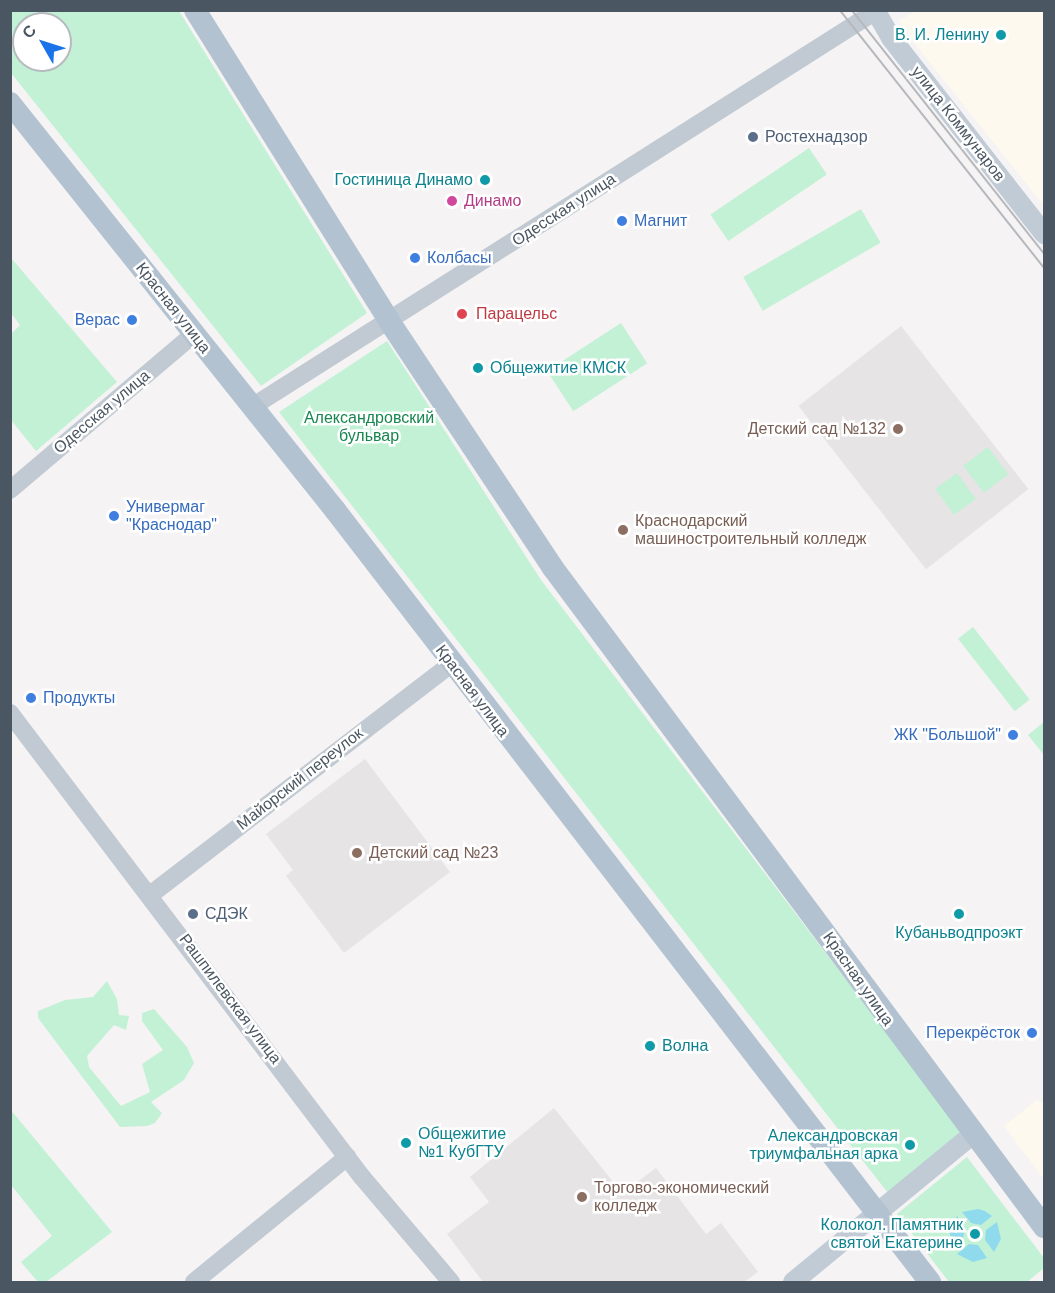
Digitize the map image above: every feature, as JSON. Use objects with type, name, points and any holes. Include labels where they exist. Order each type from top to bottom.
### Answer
[{"type":"main road","name":"Красная улица","points":[[195,10],[389,321],[553,568],[1044,1227]]},
{"type":"main road","name":"улица Коммунаров","points":[[876,11],[891,38],[1044,234]]},
{"type":"main road","name":"Красная улица","points":[[10,103],[252,407],[930,1282]]},
{"type":"main road","points":[[793,1282],[973,1134]]},
{"type":"street","name":"Одесская улица","points":[[252,407],[876,11]]},
{"type":"street","name":"Одесская улица","points":[[10,490],[194,334]]},
{"type":"street","name":"Майорский переулок","points":[[150,895],[451,664]]},
{"type":"street","name":"Рашпилевская улица","points":[[10,713],[347,1157],[418,1247],[451,1282]]},
{"type":"street","points":[[194,1282],[347,1157]]},
{"type":"shaded area","points":[[917,10],[1044,11],[1044,206],[899,21]]},
{"type":"shaded area","name":"Детский сад №132","points":[[901,326],[1028,489],[926,569],[799,406]]},
{"type":"shaded area","name":"Детский сад №23","points":[[365,759],[450,872],[344,953],[286,876],[293,870],[266,834]]},
{"type":"shaded area","points":[[1037,1100],[1044,1104],[1044,1179],[1004,1126]]},
{"type":"shaded area","name":"Торгово-экономический колледж","points":[[554,1108],[622,1193],[656,1168],[706,1234],[721,1223],[758,1272],[744,1282],[483,1282],[447,1234],[489,1202],[470,1177]]},
{"type":"green space","name":"Александровский бульвар","points":[[11,10],[179,11],[367,313],[261,386],[11,73]]},
{"type":"green space","points":[[809,148],[827,175],[728,241],[710,215]]},
{"type":"green space","points":[[861,209],[880,243],[763,311],[743,277]]},
{"type":"green space","points":[[12,259],[117,382],[36,451],[11,420],[11,334],[20,325],[11,313]]},
{"type":"green space","points":[[621,323],[647,363],[573,411],[547,371]]},
{"type":"green space","name":"Александровский бульвар","points":[[387,341],[541,580],[963,1133],[888,1193],[279,412]]},
{"type":"green space","points":[[988,447],[1008,474],[984,493],[963,466]]},
{"type":"green space","points":[[957,473],[976,499],[954,515],[935,489]]},
{"type":"green space","points":[[973,627],[1030,699],[1015,711],[958,639]]},
{"type":"green space","points":[[1044,722],[1044,755],[1028,735]]},
{"type":"green space","points":[[107,981],[117,999],[119,1015],[129,1016],[126,1030],[114,1025],[87,1056],[89,1067],[121,1106],[150,1092],[142,1064],[163,1050],[142,1021],[142,1013],[154,1009],[187,1047],[194,1063],[184,1080],[151,1102],[162,1113],[155,1123],[147,1126],[120,1127],[38,1018],[38,1011],[65,1000],[93,997]]},
{"type":"green space","points":[[10,1109],[112,1232],[46,1282],[38,1282],[21,1262],[52,1236],[11,1185]]},
{"type":"green space","points":[[967,1157],[1044,1258],[1044,1268],[1027,1282],[949,1282],[897,1214]]},
{"type":"water","points":[[978,1209],[992,1216],[981,1225],[971,1223],[962,1212]]},
{"type":"water","points":[[957,1216],[965,1228],[963,1238],[952,1247],[949,1228]]},
{"type":"water","points":[[997,1222],[1001,1239],[994,1252],[985,1240],[986,1230]]},
{"type":"water","points":[[969,1244],[978,1245],[987,1258],[973,1262],[957,1254]]},
{"type":"tram line","points":[[840,10],[1044,267]]},
{"type":"tram line","points":[[852,10],[1044,253]]},
{"type":"place","name":"В. И. Ленину","points":[[1001,35]]},
{"type":"place","name":"Ростехнадзор","points":[[753,137]]},
{"type":"place","name":"Гостиница Динамо","points":[[485,180]]},
{"type":"place","name":"Динамо","points":[[452,201]]},
{"type":"place","name":"Магнит","points":[[622,221]]},
{"type":"place","name":"Колбасы","points":[[415,258]]},
{"type":"place","name":"Парацельс","points":[[462,314]]},
{"type":"place","name":"Верас","points":[[132,320]]},
{"type":"place","name":"Общежитие КМСК","points":[[478,368]]},
{"type":"place","name":"Детский сад №132","points":[[898,429]]},
{"type":"place","name":"Универмаг \"Краснодар\"","points":[[114,516]]},
{"type":"place","name":"Краснодарский машиностроительный колледж","points":[[623,530]]},
{"type":"place","name":"Продукты","points":[[31,698]]},
{"type":"place","name":"ЖК \"Большой\"","points":[[1013,735]]},
{"type":"place","name":"Детский сад №23","points":[[357,853]]},
{"type":"place","name":"СДЭК","points":[[193,914]]},
{"type":"place","name":"Кубаньводпроэкт","points":[[959,914]]},
{"type":"place","name":"Перекрёсток","points":[[1032,1033]]},
{"type":"place","name":"Волна","points":[[650,1046]]},
{"type":"place","name":"Общежитие №1 КубГТУ","points":[[406,1143]]},
{"type":"place","name":"Александровская триумфальная арка","points":[[910,1145]]},
{"type":"place","name":"Торгово-экономический колледж","points":[[582,1197]]},
{"type":"place","name":"Колокол. Памятник святой Екатерине","points":[[975,1234]]}]
